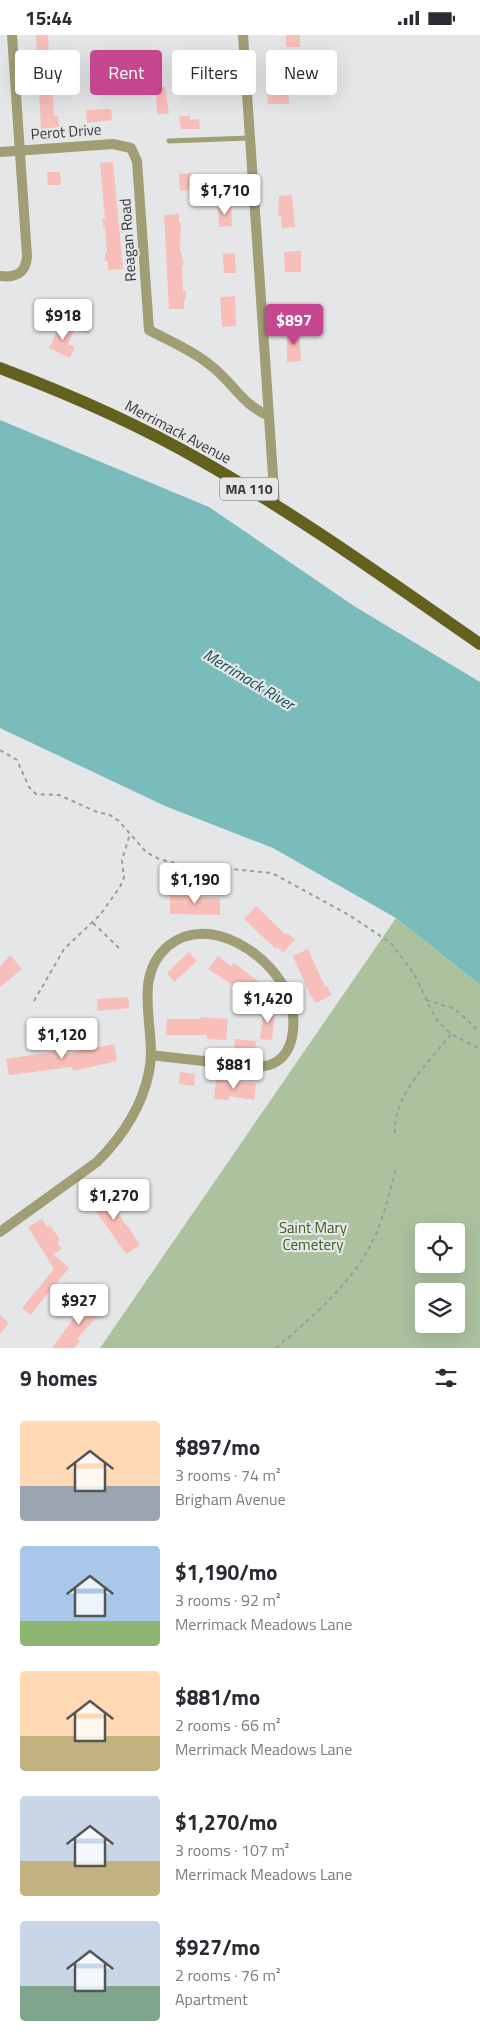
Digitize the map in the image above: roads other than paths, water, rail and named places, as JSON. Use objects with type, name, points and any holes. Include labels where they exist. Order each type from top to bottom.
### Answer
[{"type":"main road","name":"Merrimack Avenue","points":[[0,369],[121,419],[202,461],[275,505],[480,643]]},
{"type":"street","points":[[0,276],[18,275],[24,269],[27,261],[12,35]]},
{"type":"street","points":[[243,35],[275,505]]},
{"type":"street","name":"Perot Drive","points":[[0,152],[113,144],[128,146],[133,150]]},
{"type":"street","name":"Reagan Road","points":[[133,150],[137,161],[149,330],[201,358],[212,366],[246,403],[269,415]]},
{"type":"street","points":[[0,1232],[11,1222],[83,1174],[111,1149],[122,1134],[139,1103],[146,1084],[151,1055],[148,980],[159,956],[176,940],[185,936],[207,932],[231,939],[269,968],[278,978],[289,998],[293,1021],[290,1045],[284,1056],[275,1063],[254,1066],[151,1055]]},
{"type":"lane","points":[[169,141],[249,138]]},
{"type":"water","name":"Merrimack River","points":[[0,420],[209,507],[354,606],[480,682],[480,985],[396,918],[273,848],[165,806],[0,728]]},
{"type":"park label","name":"Saint Mary Cemetery","points":[[313,1236]]}]
